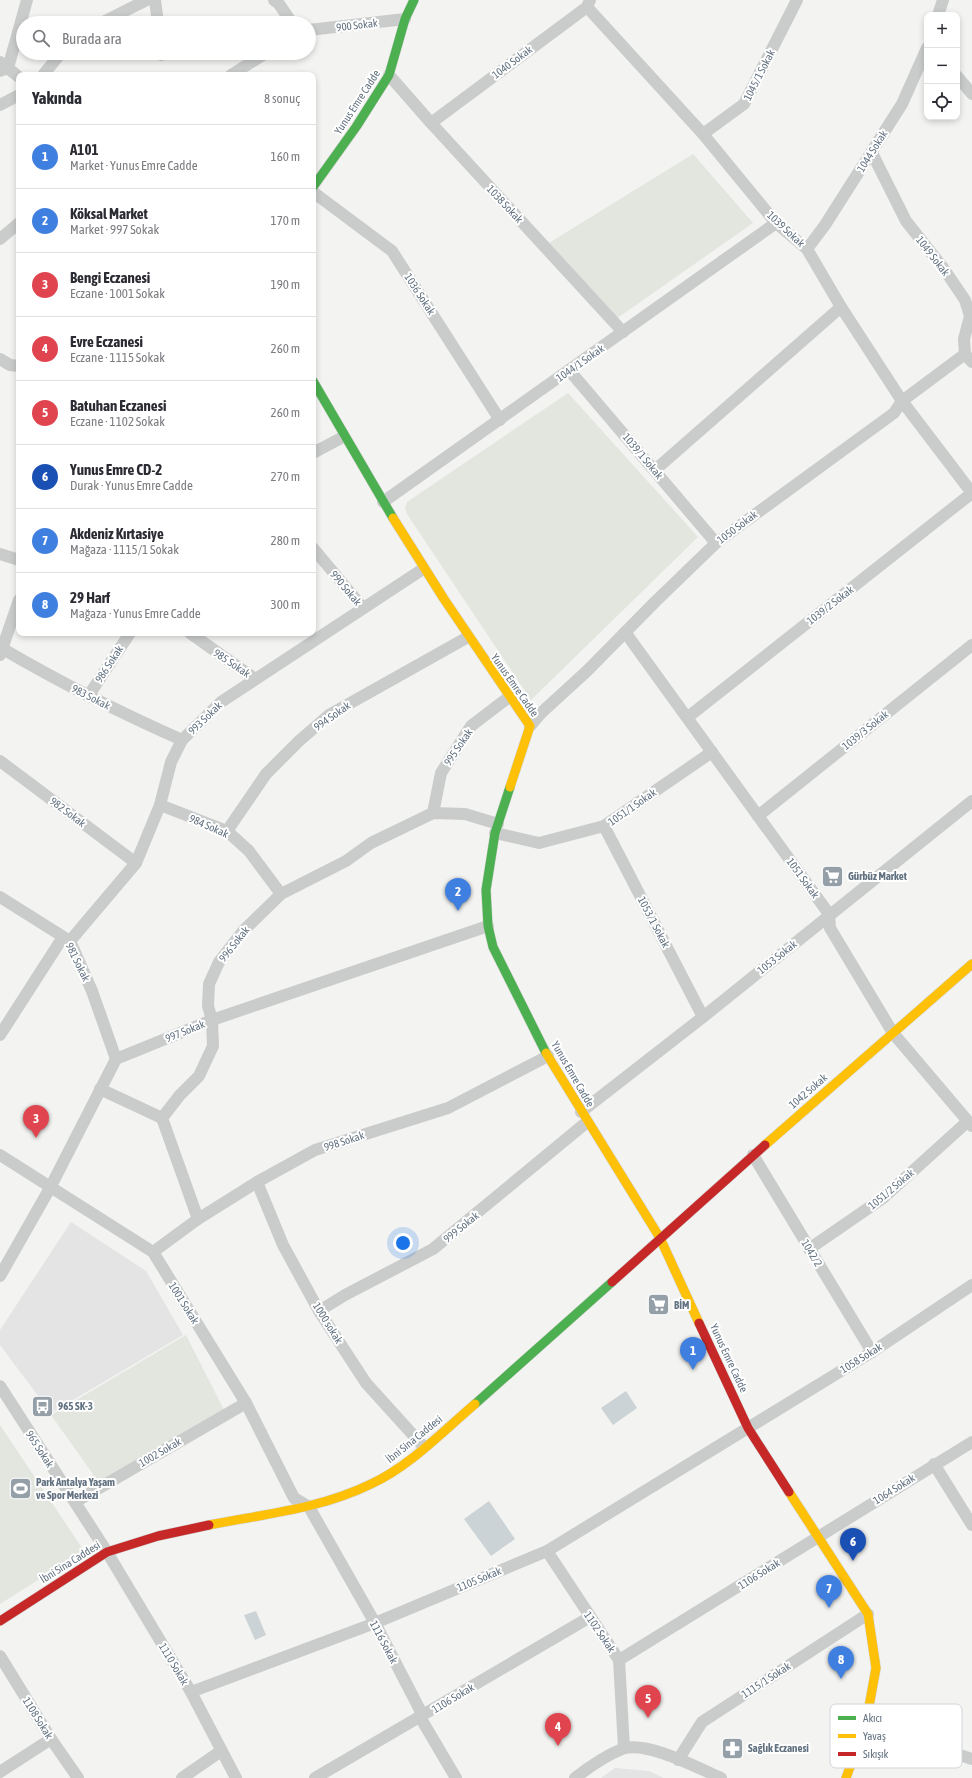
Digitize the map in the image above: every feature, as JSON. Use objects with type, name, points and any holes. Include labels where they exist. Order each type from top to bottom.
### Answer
[{"type":"street","points":[[21,16],[27,0]]},
{"type":"street","points":[[115,16],[147,0]]},
{"type":"street","points":[[155,0],[157,16]]},
{"type":"street","points":[[274,0],[279,4],[287,16]]},
{"type":"street","name":"Yunus Emre Cadde","points":[[316,183],[356,127],[389,75],[405,19],[414,0]]},
{"type":"street","name":"1045/1 Sokak","points":[[704,134],[744,104],[796,0]]},
{"type":"street","points":[[939,12],[943,0]]},
{"type":"street","name":"1039 Sokak","points":[[588,3],[704,134],[776,222],[807,249],[841,307],[902,402],[972,493]]},
{"type":"street","name":"1040 Sokak","points":[[431,123],[588,3]]},
{"type":"street","name":"900 Sokak","points":[[316,29],[405,19]]},
{"type":"street","points":[[16,31],[3,67],[16,75]]},
{"type":"street","name":"1044 Sokak","points":[[807,249],[826,225],[902,104],[924,55]]},
{"type":"street","points":[[45,72],[55,60]]},
{"type":"street","points":[[236,72],[255,60]]},
{"type":"street","name":"1038 Sokak","points":[[389,75],[431,123],[623,332]]},
{"type":"street","points":[[960,80],[972,94]]},
{"type":"street","points":[[0,105],[16,97]]},
{"type":"street","name":"1049 Sokak","points":[[872,153],[906,221],[944,269],[965,300],[970,316],[964,339],[969,358]]},
{"type":"street","name":"1036 Sokak","points":[[316,194],[392,251],[500,420]]},
{"type":"street","name":"1044/1 Sokak","points":[[384,502],[776,222]]},
{"type":"street","points":[[0,239],[16,226]]},
{"type":"street","points":[[655,470],[841,307]]},
{"type":"street","name":"1050 Sokak","points":[[530,726],[541,713],[587,671],[716,543],[894,413],[902,402],[969,358]]},
{"type":"street","points":[[0,359],[10,365],[16,366]]},
{"type":"street","name":"1039/1 Sokak","points":[[569,370],[716,543]]},
{"type":"street","name":"Yunus Emre Cadde","points":[[316,387],[343,437],[384,502],[423,569],[530,726],[496,828],[486,890],[488,926],[493,947],[548,1056],[584,1117],[660,1238],[748,1428],[868,1614],[876,1668],[869,1704]]},
{"type":"street","points":[[316,451],[343,437]]},
{"type":"street","name":"1039/2 Sokak","points":[[688,717],[972,493]]},
{"type":"street","name":"990 Sokak","points":[[316,552],[363,608]]},
{"type":"street","points":[[0,554],[16,559]]},
{"type":"street","name":"993 Sokak","points":[[0,1034],[67,939],[136,863],[160,805],[171,762],[182,740],[221,702],[423,569]]},
{"type":"street","points":[[2,652],[16,609]]},
{"type":"street","name":"1051 Sokak","points":[[625,632],[688,717],[829,914],[830,928],[893,1033],[970,1124]]},
{"type":"street","name":"986 Sokak","points":[[89,695],[128,636]]},
{"type":"street","name":"985 Sokak","points":[[194,636],[255,679]]},
{"type":"street","name":"994 Sokak","points":[[227,831],[266,774],[298,741],[329,715],[468,636]]},
{"type":"street","name":"1039/3 Sokak","points":[[758,816],[972,645]]},
{"type":"street","name":"983 Sokak","points":[[2,652],[89,695],[127,716],[182,740]]},
{"type":"street","name":"995 Sokak","points":[[433,814],[441,773],[471,726],[509,697]]},
{"type":"street","name":"1051/1 Sokak","points":[[496,828],[539,843],[604,826],[712,752]]},
{"type":"street","name":"982 Sokak","points":[[0,761],[136,863]]},
{"type":"street","name":"1053 Sokak","points":[[584,1117],[829,914],[972,801]]},
{"type":"street","name":"984 Sokak","points":[[160,805],[227,831],[250,851],[281,894]]},
{"type":"street","name":"996 Sokak","points":[[162,1118],[180,1095],[199,1076],[213,1046],[212,1020],[208,1006],[209,984],[219,962],[244,930],[281,894],[346,861],[371,843],[433,814],[465,814],[496,828]]},
{"type":"street","name":"1053/1 Sokak","points":[[604,826],[703,1017]]},
{"type":"street","name":"981 Sokak","points":[[0,897],[67,939],[92,991],[116,1059]]},
{"type":"street","name":"997 Sokak","points":[[116,1059],[212,1020],[488,926]]},
{"type":"street","name":"1042 Sokak","points":[[660,1238],[972,964]]},
{"type":"street","name":"998 Sokak","points":[[153,1252],[198,1219],[257,1182],[315,1150],[448,1108],[548,1056]]},
{"type":"street","points":[[0,1276],[50,1188],[116,1059]]},
{"type":"street","points":[[100,1089],[162,1118],[198,1219]]},
{"type":"street","name":"999 Sokak","points":[[319,1311],[345,1295],[433,1249],[584,1117]]},
{"type":"street","name":"1051/2 Sokak","points":[[809,1248],[883,1198],[970,1124]]},
{"type":"street","name":"1001 Sokak","points":[[0,1155],[153,1252],[246,1402],[294,1498],[309,1507]]},
{"type":"street","name":"1042/2","points":[[753,1155],[872,1352]]},
{"type":"street","name":"1000 sokak","points":[[257,1182],[283,1245],[319,1311],[366,1383],[424,1448]]},
{"type":"street","name":"İbni Sina Caddesi","points":[[0,1621],[107,1552],[158,1536],[239,1519],[309,1507],[341,1497],[372,1484],[403,1465],[424,1448],[502,1381],[660,1238]]},
{"type":"street","name":"1058 Sokak","points":[[748,1428],[872,1352],[972,1285]]},
{"type":"street","name":"965 Sokak","points":[[0,1386],[107,1552]]},
{"type":"street","name":"1002 Sokak","points":[[75,1502],[246,1402]]},
{"type":"street","name":"1105 Sokak","points":[[191,1692],[375,1624],[546,1551],[748,1428]]},
{"type":"street","name":"1064 Sokak","points":[[818,1538],[934,1464],[972,1442]]},
{"type":"street","points":[[934,1464],[972,1525]]},
{"type":"street","name":"1116 Sokak","points":[[309,1507],[375,1624],[420,1710],[420,1717],[456,1778]]},
{"type":"street","name":"1106 Sokak","points":[[619,1660],[818,1538]]},
{"type":"street","name":"1102 Sokak","points":[[546,1551],[619,1660],[624,1748]]},
{"type":"street","name":"1110 Sokak","points":[[107,1552],[191,1692],[236,1778]]},
{"type":"street","name":"1115/1 Sokak","points":[[678,1760],[702,1722],[868,1614]]},
{"type":"street","name":"1106 Sokak","points":[[315,1778],[590,1617]]},
{"type":"street","name":"1108 Sokak","points":[[0,1656],[51,1740],[78,1778]]},
{"type":"street","points":[[0,1772],[51,1740]]},
{"type":"street","points":[[575,1778],[596,1762],[624,1748],[651,1748],[722,1778]]},
{"type":"street","points":[[182,1778],[221,1751]]},
{"type":"street","points":[[962,1756],[972,1759]]},
{"type":"street","name":"Yunus Emre Cadde","points":[[846,1778],[850,1768]]},
{"type":"shaded area","points":[[693,154],[753,223],[616,319],[549,243]]},
{"type":"shaded area","points":[[568,393],[698,537],[531,700],[407,514],[405,508],[407,502]]},
{"type":"shaded area","points":[[71,1222],[146,1271],[183,1335],[51,1413],[0,1345],[0,1330]]},
{"type":"shaded area","points":[[186,1335],[224,1410],[85,1490],[93,1474],[51,1415]]},
{"type":"shaded area","points":[[626,1391],[637,1408],[613,1425],[601,1408]]},
{"type":"shaded area","name":"Park Antalya Yaşam ve Spor Merkezi","points":[[0,1425],[84,1551],[0,1604]]},
{"type":"shaded area","points":[[489,1501],[515,1539],[491,1556],[464,1519]]},
{"type":"shaded area","points":[[256,1611],[266,1635],[255,1640],[244,1615]]},
{"type":"shaded area","points":[[615,1768],[649,1771],[664,1778],[601,1778]]},
{"type":"traffic: fast","points":[[316,183],[356,127],[389,75],[405,19],[414,0]]},
{"type":"traffic: fast","points":[[316,386],[393,518]]},
{"type":"traffic: fast","points":[[510,787],[495,833],[486,890],[488,926],[493,947],[546,1053]]},
{"type":"traffic: fast","points":[[475,1404],[612,1282]]},
{"type":"traffic: slow","points":[[393,518],[444,599],[530,726],[510,787]]},
{"type":"traffic: slow","points":[[765,1145],[972,964]]},
{"type":"traffic: slow","points":[[546,1053],[660,1238],[699,1323]]},
{"type":"traffic: slow","points":[[209,1525],[312,1505],[371,1484],[399,1468],[438,1437],[475,1404]]},
{"type":"traffic: slow","points":[[789,1492],[868,1614],[876,1668],[869,1704]]},
{"type":"traffic: slow","points":[[846,1778],[850,1768]]},
{"type":"traffic: jam","points":[[612,1282],[765,1145]]},
{"type":"traffic: jam","points":[[699,1323],[748,1428],[789,1492]]},
{"type":"traffic: jam","points":[[0,1621],[107,1552],[158,1536],[209,1525]]},
{"type":"place","name":"Gürbüz Market","points":[[833,876]]},
{"type":"place","name":"Köksal Market","points":[[458,911]]},
{"type":"place","name":"Bengi Eczanesi","points":[[36,1138]]},
{"type":"place","name":"BİM","points":[[658,1305]]},
{"type":"place","name":"A101","points":[[693,1370]]},
{"type":"place","name":"965 SK-3","points":[[43,1406]]},
{"type":"place","name":"Park Antalya Yaşam ve Spor Merkezi","points":[[21,1488]]},
{"type":"place","name":"Yunus Emre CD-2","points":[[853,1561]]},
{"type":"place","name":"Akdeniz Kırtasiye","points":[[829,1608]]},
{"type":"place","name":"29 Harf","points":[[841,1679]]},
{"type":"place","name":"Batuhan Eczanesi","points":[[648,1718]]},
{"type":"place","name":"Evre Eczanesi","points":[[558,1746]]},
{"type":"place","name":"Sağlık Eczanesi","points":[[732,1748]]}]
